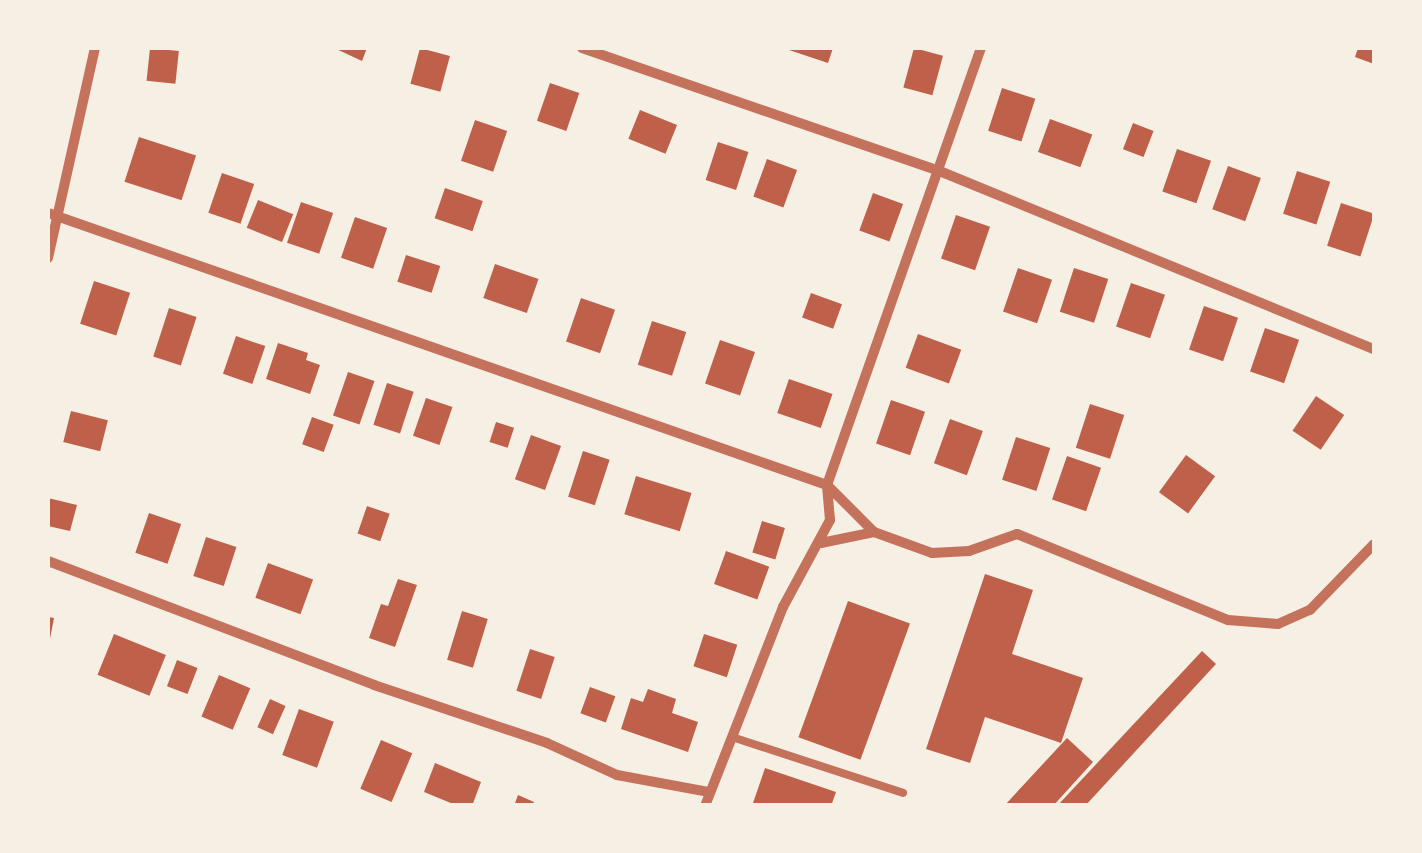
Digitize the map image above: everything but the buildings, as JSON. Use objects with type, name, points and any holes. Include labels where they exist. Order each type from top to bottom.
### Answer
[{"type":"street","points":[[48,258],[52,215],[96,48]]},
{"type":"street","points":[[582,48],[937,170],[1374,348]]},
{"type":"street","points":[[705,806],[783,607],[821,543],[830,520],[827,485],[981,48]]},
{"type":"street","points":[[52,215],[827,485],[874,532],[932,553],[969,551],[1017,534],[1228,620],[1278,624],[1310,610],[1374,544]]},
{"type":"street","points":[[821,543],[874,532]]},
{"type":"street","points":[[48,562],[374,685],[547,742],[616,774],[708,792]]},
{"type":"lane","points":[[732,736],[904,794]]}]
